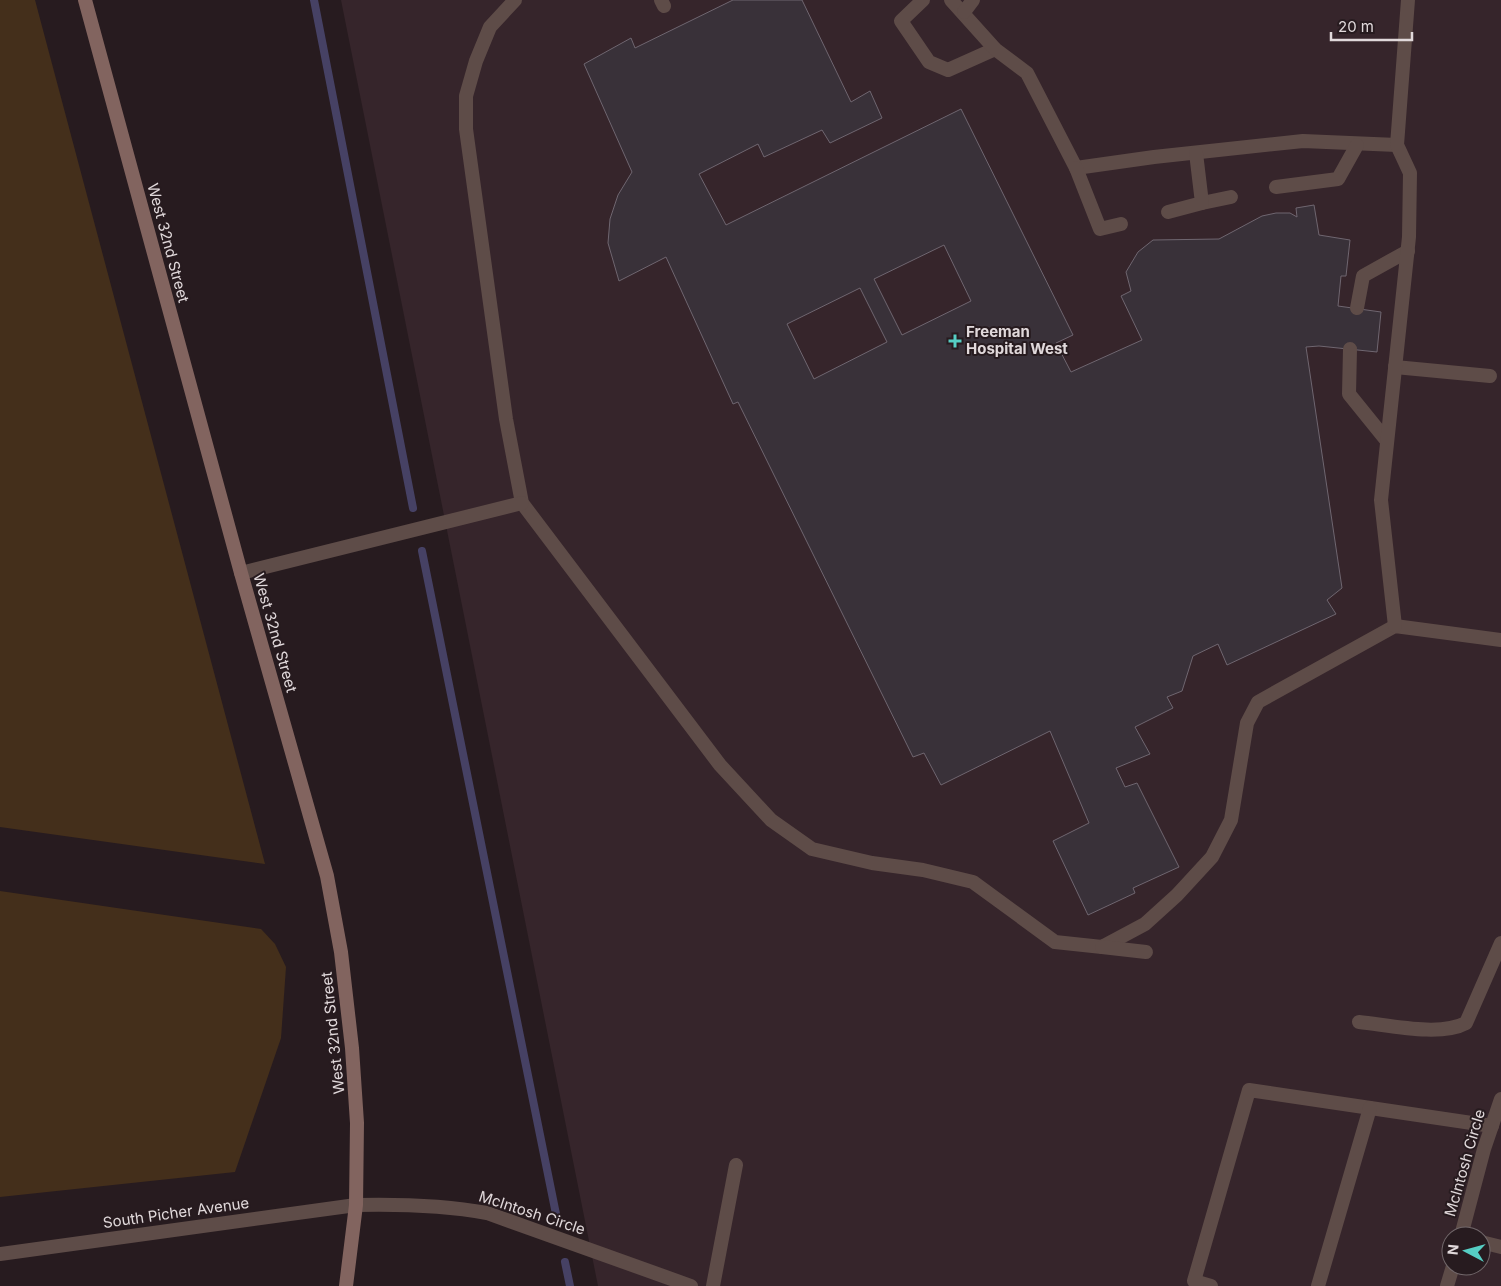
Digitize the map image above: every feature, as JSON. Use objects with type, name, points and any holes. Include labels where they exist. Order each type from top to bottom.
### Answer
[{"type":"main road","name":"West 32nd Street","points":[[85,0],[241,573],[324,867],[341,952],[352,1048],[357,1123],[356,1205],[346,1286]]},
{"type":"street","points":[[515,0],[490,26],[476,61],[466,96],[466,129],[506,419],[522,503],[662,685],[720,765],[771,820],[812,849],[872,863],[923,870],[972,882],[1055,942],[1146,952]]},
{"type":"street","points":[[923,0],[900,21],[929,62],[948,70],[995,48]]},
{"type":"street","points":[[951,0],[995,48],[1026,73],[1076,168],[1100,229],[1121,224]]},
{"type":"street","points":[[964,12],[973,0]]},
{"type":"street","points":[[1395,626],[1380,500],[1408,251],[1410,173],[1397,145],[1408,0]]},
{"type":"street","points":[[1076,168],[1303,141],[1357,145],[1397,145]]},
{"type":"street","points":[[1276,187],[1338,179],[1357,145]]},
{"type":"street","points":[[1196,153],[1202,203]]},
{"type":"street","points":[[1168,212],[1231,197]]},
{"type":"street","points":[[1356,308],[1363,276],[1408,251]]},
{"type":"street","points":[[1350,349],[1349,394],[1387,441]]},
{"type":"street","points":[[1395,367],[1490,376]]},
{"type":"street","points":[[241,573],[522,503]]},
{"type":"street","points":[[1102,947],[1145,924],[1177,895],[1212,857],[1231,820],[1247,723],[1258,702],[1395,626],[1501,640]]},
{"type":"street","points":[[1359,1022],[1435,1030],[1455,1029],[1466,1023],[1501,943]]},
{"type":"street","points":[[1212,1286],[1194,1281],[1249,1090],[1492,1126]]},
{"type":"street","name":"McIntosh Circle","points":[[1464,1226],[1501,1099]]},
{"type":"street","points":[[1318,1286],[1370,1108]]},
{"type":"street","points":[[713,1286],[736,1165]]},
{"type":"street","name":"McIntosh Circle","points":[[356,1205],[408,1204],[453,1207],[487,1214],[691,1286]]},
{"type":"street","name":"South Picher Avenue","points":[[0,1254],[356,1205]]},
{"type":"shaded area","points":[[0,0],[35,0],[265,864],[0,827]]},
{"type":"shaded area","name":"Freeman Hospital West","points":[[341,0],[1501,0],[1501,1286],[598,1286]]},
{"type":"shaded area","points":[[0,891],[261,929],[275,944],[286,967],[281,1038],[235,1172],[0,1197]]},
{"type":"building","points":[[733,0],[802,0],[851,102],[870,91],[882,118],[830,143],[822,130],[764,157],[758,144],[699,174],[726,225],[961,109],[1073,335],[1056,343],[1071,372],[1142,340],[1121,296],[1131,291],[1126,272],[1138,252],[1153,240],[1219,239],[1262,216],[1290,213],[1297,217],[1296,208],[1314,205],[1319,235],[1350,240],[1346,276],[1341,276],[1338,306],[1381,312],[1377,352],[1319,346],[1306,347],[1342,588],[1327,600],[1336,614],[1227,665],[1218,644],[1193,656],[1182,691],[1167,697],[1173,708],[1135,727],[1150,754],[1116,768],[1125,787],[1137,783],[1179,867],[1133,888],[1135,893],[1088,915],[1053,841],[1089,823],[1050,731],[941,785],[924,753],[913,757],[738,402],[733,404],[666,257],[619,281],[608,243],[610,219],[618,195],[632,172],[584,64],[631,38],[635,48]],"holes":[[[944,245],[971,301],[902,335],[874,279]],[[860,288],[887,342],[814,379],[787,324]]]},
{"type":"waterway","points":[[314,0],[413,508]]},
{"type":"waterway","points":[[422,551],[556,1214]]},
{"type":"waterway","points":[[565,1262],[570,1286]]},
{"type":"place","name":"Freeman Hospital West","points":[[955,341]]}]
